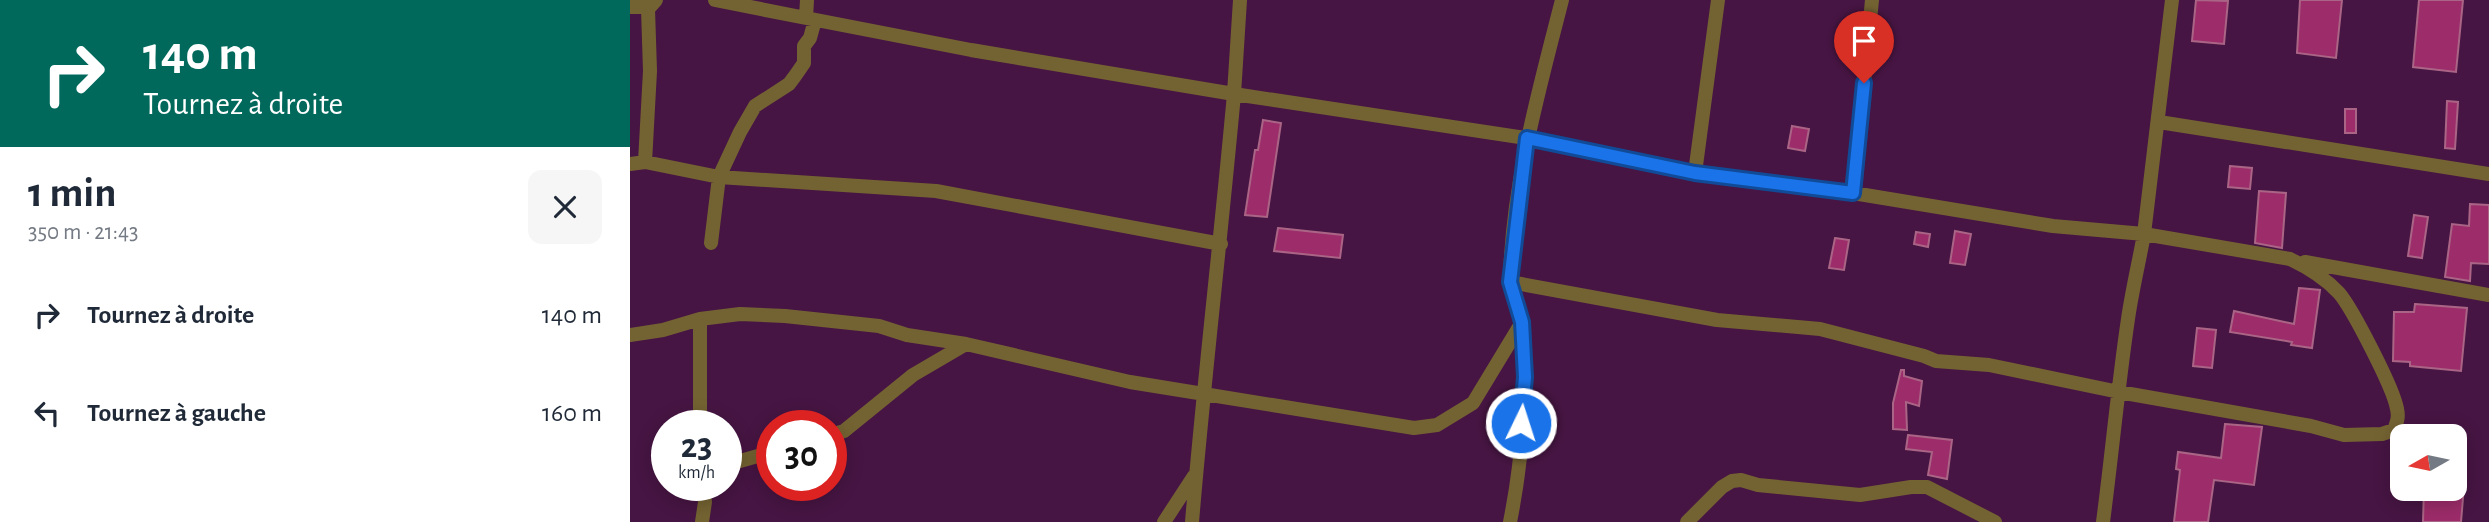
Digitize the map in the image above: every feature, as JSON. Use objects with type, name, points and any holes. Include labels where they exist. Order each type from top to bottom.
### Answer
[{"type":"street","points":[[715,0],[971,50],[1234,94],[1527,138],[1695,173],[1853,193],[2053,226],[2144,234],[2489,295]]},
{"type":"street","points":[[711,243],[719,177],[740,132],[755,106],[789,84],[804,63],[804,47],[810,38],[811,19],[807,0]]},
{"type":"street","points":[[1192,522],[1202,394],[1221,244],[1240,0]]},
{"type":"street","points":[[1510,522],[1516,493],[1525,377],[1522,322],[1510,282],[1527,138],[1562,0]]},
{"type":"street","points":[[1695,173],[1718,0]]},
{"type":"street","points":[[1853,193],[1872,0]]},
{"type":"street","points":[[2103,522],[2128,318],[2144,234],[2159,122],[2172,0]]},
{"type":"street","points":[[630,7],[653,4]]},
{"type":"street","points":[[645,162],[650,71],[648,9],[653,4]]},
{"type":"street","points":[[2159,122],[2489,174]]},
{"type":"street","points":[[630,164],[645,162],[719,177],[936,191],[1221,244]]},
{"type":"street","points":[[1510,282],[1717,320],[1820,329],[1924,356],[1936,362],[1989,365],[2119,392],[2311,426],[2344,435],[2382,434],[2394,430],[2399,419],[2397,406],[2359,325],[2340,295],[2312,270],[2290,259]]},
{"type":"street","points":[[630,335],[663,330],[700,319],[740,314],[879,326],[907,335],[966,344],[1130,382],[1414,428],[1437,425],[1473,403],[1522,322]]},
{"type":"street","points":[[699,410],[700,319]]},
{"type":"street","points":[[847,429],[913,375],[966,344]]},
{"type":"street","points":[[1164,522],[1196,474]]},
{"type":"street","points":[[1687,522],[1722,487],[1732,481],[1741,480],[1758,485],[1860,495],[1927,487],[1995,522]]},
{"type":"street","points":[[702,522],[705,501]]},
{"type":"building","points":[[2196,0],[2228,1],[2224,44],[2192,41]]},
{"type":"building","points":[[2300,0],[2342,0],[2336,58],[2297,53]]},
{"type":"building","points":[[2419,0],[2463,0],[2456,72],[2413,67]]},
{"type":"building","points":[[2447,101],[2458,102],[2455,149],[2445,148]]},
{"type":"building","points":[[2345,109],[2356,109],[2356,133],[2345,133]]},
{"type":"building","points":[[1263,120],[1281,123],[1267,217],[1245,215],[1255,150],[1258,150]]},
{"type":"building","points":[[1792,126],[1809,129],[1805,151],[1788,148]]},
{"type":"building","points":[[2230,166],[2252,168],[2250,189],[2228,187]]},
{"type":"building","points":[[2259,191],[2286,193],[2282,248],[2255,243]]},
{"type":"building","points":[[2470,204],[2489,205],[2489,264],[2471,263],[2470,281],[2445,277],[2452,224],[2469,226]]},
{"type":"building","points":[[2414,215],[2428,217],[2422,258],[2408,256]]},
{"type":"building","points":[[1278,228],[1343,235],[1340,258],[1274,251]]},
{"type":"building","points":[[1955,231],[1971,234],[1965,265],[1950,263]]},
{"type":"building","points":[[1916,232],[1930,234],[1928,247],[1914,244]]},
{"type":"building","points":[[1835,238],[1849,240],[1844,270],[1829,268]]},
{"type":"building","points":[[2299,288],[2320,290],[2312,348],[2230,332],[2234,311],[2294,324]]},
{"type":"building","points":[[2415,304],[2467,308],[2461,371],[2410,366],[2410,362],[2393,361],[2394,312],[2414,312]]},
{"type":"building","points":[[2197,328],[2216,330],[2212,368],[2193,366]]},
{"type":"building","points":[[1901,370],[1904,370],[1904,376],[1922,381],[1919,406],[1906,402],[1907,430],[1893,429],[1893,403]]},
{"type":"building","points":[[2225,424],[2262,427],[2254,485],[2214,480],[2208,522],[2174,522],[2180,470],[2176,469],[2178,452],[2221,458]]},
{"type":"building","points":[[1908,435],[1952,440],[1947,479],[1928,475],[1932,452],[1906,449]]},
{"type":"building","points":[[2424,501],[2463,501],[2461,522],[2423,522]]},
{"type":"route","points":[[1521,423],[1525,377],[1522,322],[1510,282],[1527,138],[1695,173],[1853,193],[1864,83]]}]
